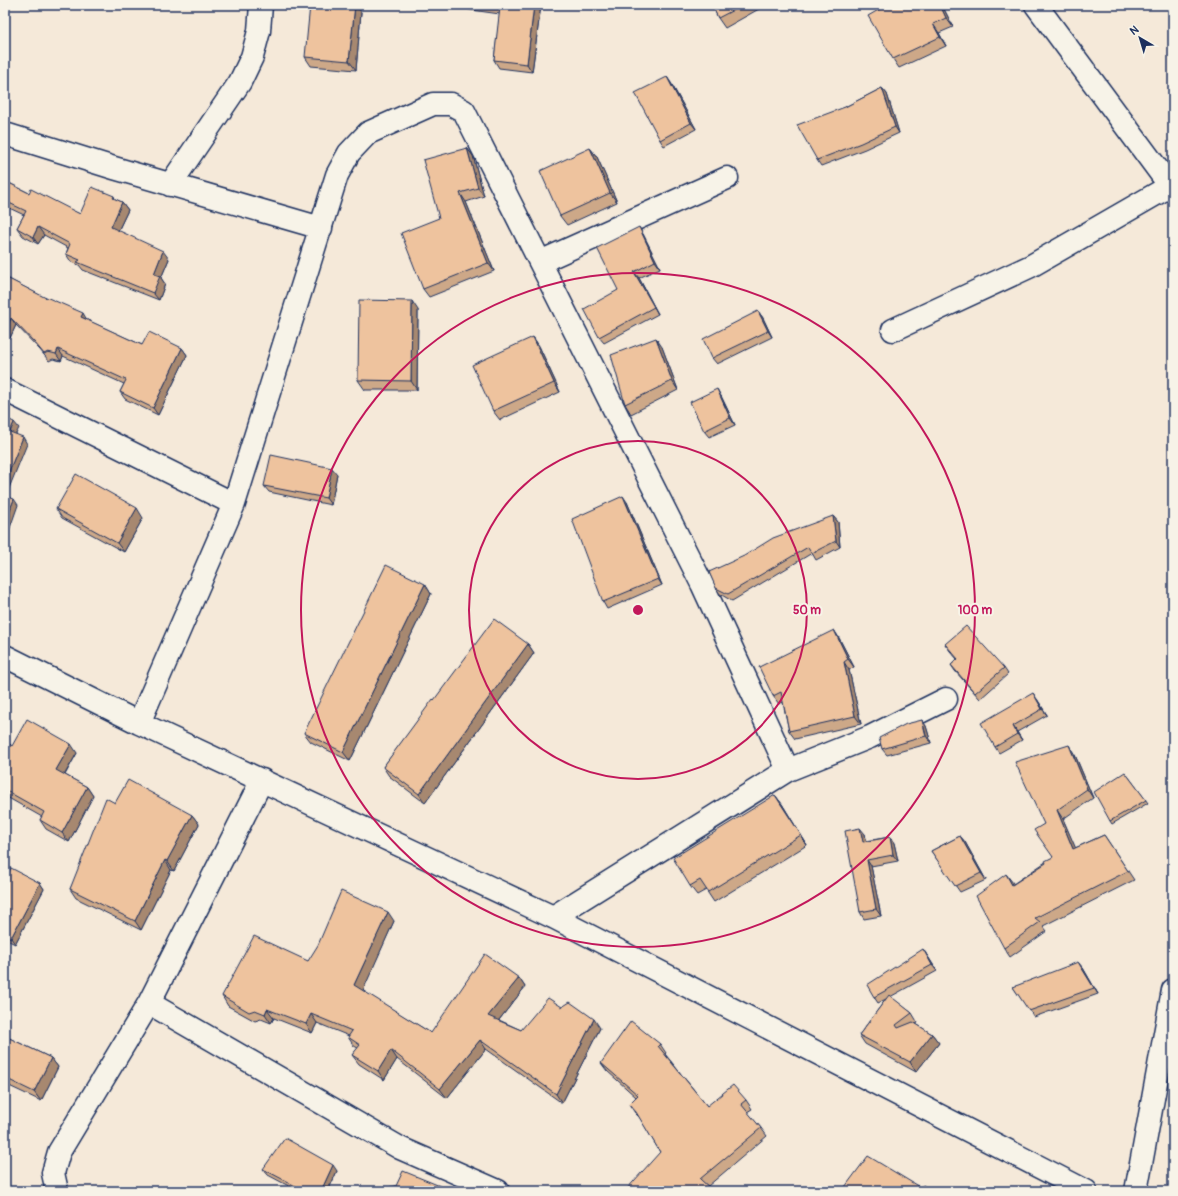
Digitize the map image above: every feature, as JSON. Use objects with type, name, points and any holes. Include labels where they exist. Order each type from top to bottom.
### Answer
[{"type":"street","points":[[170,185],[240,82],[252,58],[259,31],[261,5]]},
{"type":"street","points":[[893,330],[1030,266],[1172,188],[1036,5]]},
{"type":"street","points":[[139,723],[234,504],[337,175],[349,153],[368,132],[433,104],[451,104],[464,111],[702,584],[788,770]]},
{"type":"street","points":[[5,134],[170,185],[321,228]]},
{"type":"street","points":[[540,262],[727,178]]},
{"type":"street","points":[[5,390],[234,504]]},
{"type":"street","points":[[5,656],[139,723],[553,917],[1086,1191]]},
{"type":"street","points":[[553,917],[788,770],[870,737],[946,699]]},
{"type":"street","points":[[58,1191],[53,1173],[59,1152],[149,1003],[262,780]]},
{"type":"street","points":[[1136,1191],[1173,990]]},
{"type":"street","points":[[149,1003],[400,1148],[498,1191]]},
{"type":"building","points":[[310,5],[355,5],[349,61],[305,57]]},
{"type":"building","points":[[486,5],[534,5],[527,64],[494,60],[500,7]]},
{"type":"building","points":[[712,5],[743,5],[718,18]]},
{"type":"building","points":[[887,5],[940,5],[946,18],[933,24],[940,37],[893,59],[868,16]]},
{"type":"building","points":[[667,77],[691,123],[660,140],[635,93]]},
{"type":"building","points":[[882,88],[895,127],[861,143],[817,160],[797,125],[845,107]]},
{"type":"building","points":[[467,148],[478,188],[460,193],[488,263],[423,289],[401,233],[439,218],[423,160]]},
{"type":"building","points":[[590,148],[610,193],[560,216],[540,171]]},
{"type":"building","points":[[5,181],[29,193],[31,189],[80,214],[92,187],[114,196],[113,198],[122,202],[111,227],[163,251],[154,274],[160,276],[153,293],[77,262],[80,260],[66,254],[70,244],[38,227],[33,237],[17,228],[26,211],[5,201]]},
{"type":"building","points":[[639,227],[655,261],[634,272],[654,307],[599,337],[584,309],[618,290],[597,248]]},
{"type":"building","points":[[5,277],[46,298],[83,313],[81,317],[142,345],[149,332],[182,348],[153,408],[120,392],[126,380],[58,349],[56,354],[48,352],[44,354],[11,318],[5,331]]},
{"type":"building","points":[[359,300],[412,301],[411,381],[358,380]]},
{"type":"building","points":[[758,311],[768,331],[712,358],[703,339]]},
{"type":"building","points":[[533,337],[554,383],[493,411],[472,365]]},
{"type":"building","points":[[656,338],[672,381],[625,404],[611,355]]},
{"type":"building","points":[[717,389],[730,418],[704,431],[690,402]]},
{"type":"building","points":[[5,418],[14,422],[10,432],[23,437],[5,481]]},
{"type":"building","points":[[271,455],[332,468],[326,498],[264,486]]},
{"type":"building","points":[[76,474],[137,508],[117,543],[56,509]]},
{"type":"building","points":[[5,496],[14,499],[5,523]]},
{"type":"building","points":[[623,496],[658,579],[603,602],[572,519]]},
{"type":"building","points":[[833,516],[836,541],[812,553],[808,547],[728,594],[716,588],[709,572],[744,556],[773,538]]},
{"type":"building","points":[[386,565],[425,584],[343,752],[304,733]]},
{"type":"building","points":[[494,619],[528,644],[419,794],[383,767]]},
{"type":"building","points":[[966,626],[1004,668],[975,693],[951,665],[958,659],[945,644]]},
{"type":"building","points":[[834,630],[848,659],[844,662],[855,716],[789,731],[781,692],[773,696],[759,667]]},
{"type":"building","points":[[1033,693],[1042,709],[1013,726],[1017,734],[995,747],[981,723]]},
{"type":"building","points":[[27,719],[71,744],[56,770],[87,787],[62,833],[40,820],[44,812],[5,790],[5,741],[12,746]]},
{"type":"building","points":[[922,720],[926,736],[882,749],[879,738],[906,724]]},
{"type":"building","points":[[1069,745],[1087,789],[1057,810],[1073,849],[1104,835],[1128,871],[1035,918],[1040,922],[1004,948],[976,896],[1006,874],[1012,885],[1046,863],[1045,861],[1053,857],[1034,830],[1044,824],[1015,762]]},
{"type":"building","points":[[1125,772],[1146,800],[1110,821],[1094,792]]},
{"type":"building","points":[[128,780],[192,815],[167,861],[165,860],[135,921],[70,889],[106,798],[115,803]]},
{"type":"building","points":[[775,795],[801,835],[708,892],[700,880],[690,886],[673,858]]},
{"type":"building","points":[[860,828],[863,842],[890,837],[893,855],[867,860],[876,909],[860,912],[845,831]]},
{"type":"building","points":[[960,836],[981,873],[955,886],[931,851]]},
{"type":"building","points":[[11,868],[40,883],[11,938],[5,935],[5,880]]},
{"type":"building","points":[[341,891],[388,912],[354,985],[431,1033],[485,954],[519,978],[488,1016],[521,1030],[548,998],[562,1007],[570,1002],[594,1019],[556,1094],[480,1040],[440,1089],[391,1050],[378,1071],[352,1055],[360,1045],[348,1037],[352,1031],[311,1014],[306,1024],[267,1009],[265,1014],[255,1010],[249,1012],[222,996],[254,936],[308,961],[318,945]]},
{"type":"building","points":[[923,949],[932,965],[874,997],[867,985]]},
{"type":"building","points":[[1078,962],[1094,988],[1029,1011],[1013,987]]},
{"type":"building","points":[[889,995],[912,1013],[896,1025],[898,1028],[913,1022],[932,1034],[910,1062],[859,1035]]},
{"type":"building","points":[[631,1021],[660,1044],[658,1046],[707,1106],[733,1085],[746,1100],[741,1104],[761,1128],[700,1179],[713,1191],[625,1191],[660,1152],[636,1112],[629,1104],[638,1095],[601,1063]]},
{"type":"building","points":[[5,1036],[51,1058],[34,1092],[5,1078]]},
{"type":"building","points":[[285,1138],[333,1165],[321,1191],[305,1191],[263,1169]]},
{"type":"building","points":[[868,1156],[921,1188],[923,1185],[931,1191],[842,1191]]},
{"type":"building","points":[[403,1171],[440,1186],[439,1190],[442,1191],[387,1191],[390,1187],[396,1186]]}]
